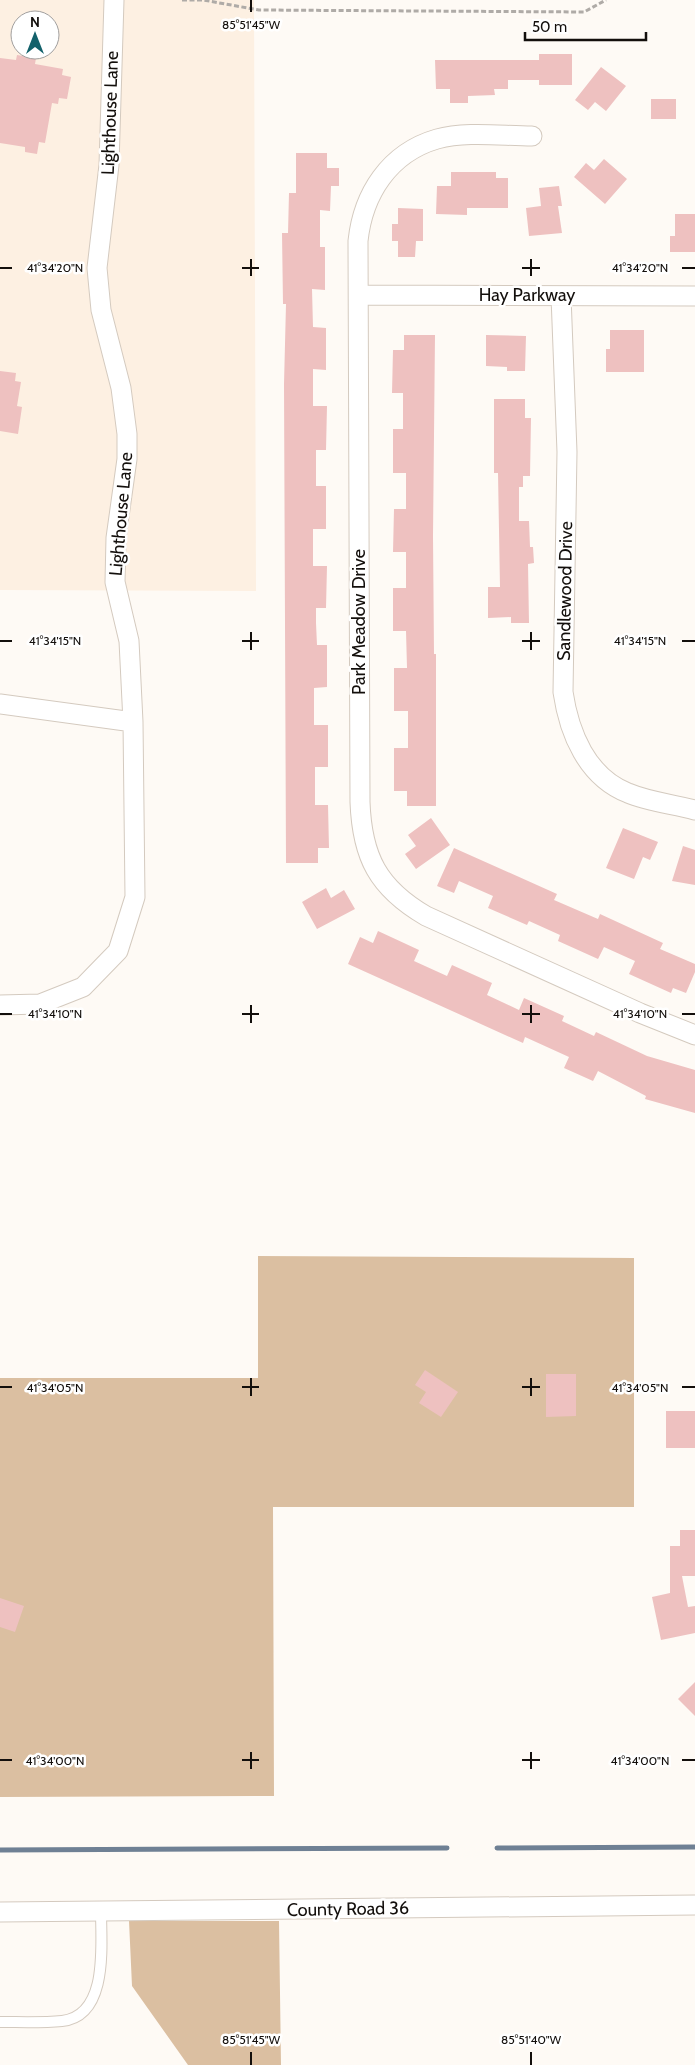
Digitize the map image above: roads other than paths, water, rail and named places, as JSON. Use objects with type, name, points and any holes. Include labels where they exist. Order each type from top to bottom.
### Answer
[{"type":"street","name":"Lighthouse Lane","points":[[0,1005],[40,1004],[83,987],[118,951],[135,897],[133,722],[129,641],[115,582],[116,538],[127,460],[126,411],[100,310],[97,268],[109,166],[114,0]]},
{"type":"street","name":"Park Meadow Drive","points":[[532,136],[471,136],[438,139],[412,150],[389,168],[377,183],[366,203],[360,223],[360,802],[362,832],[369,858],[394,894],[426,916],[647,1017],[695,1034]]},
{"type":"street","name":"Hay Parkway","points":[[359,295],[695,296]]},
{"type":"street","name":"Sandlewood Drive","points":[[561,296],[567,452],[563,692],[569,722],[588,760],[616,787],[638,797],[695,810]]},
{"type":"street","points":[[0,704],[133,722]]},
{"type":"street","name":"County Road 36","points":[[0,1912],[695,1905]]},
{"type":"lane","points":[[0,2022],[64,2021],[81,2014],[93,2000],[102,1969],[101,1911]]},
{"type":"waterway","points":[[497,1848],[695,1847]]},
{"type":"waterway","points":[[0,1850],[447,1848]]}]
